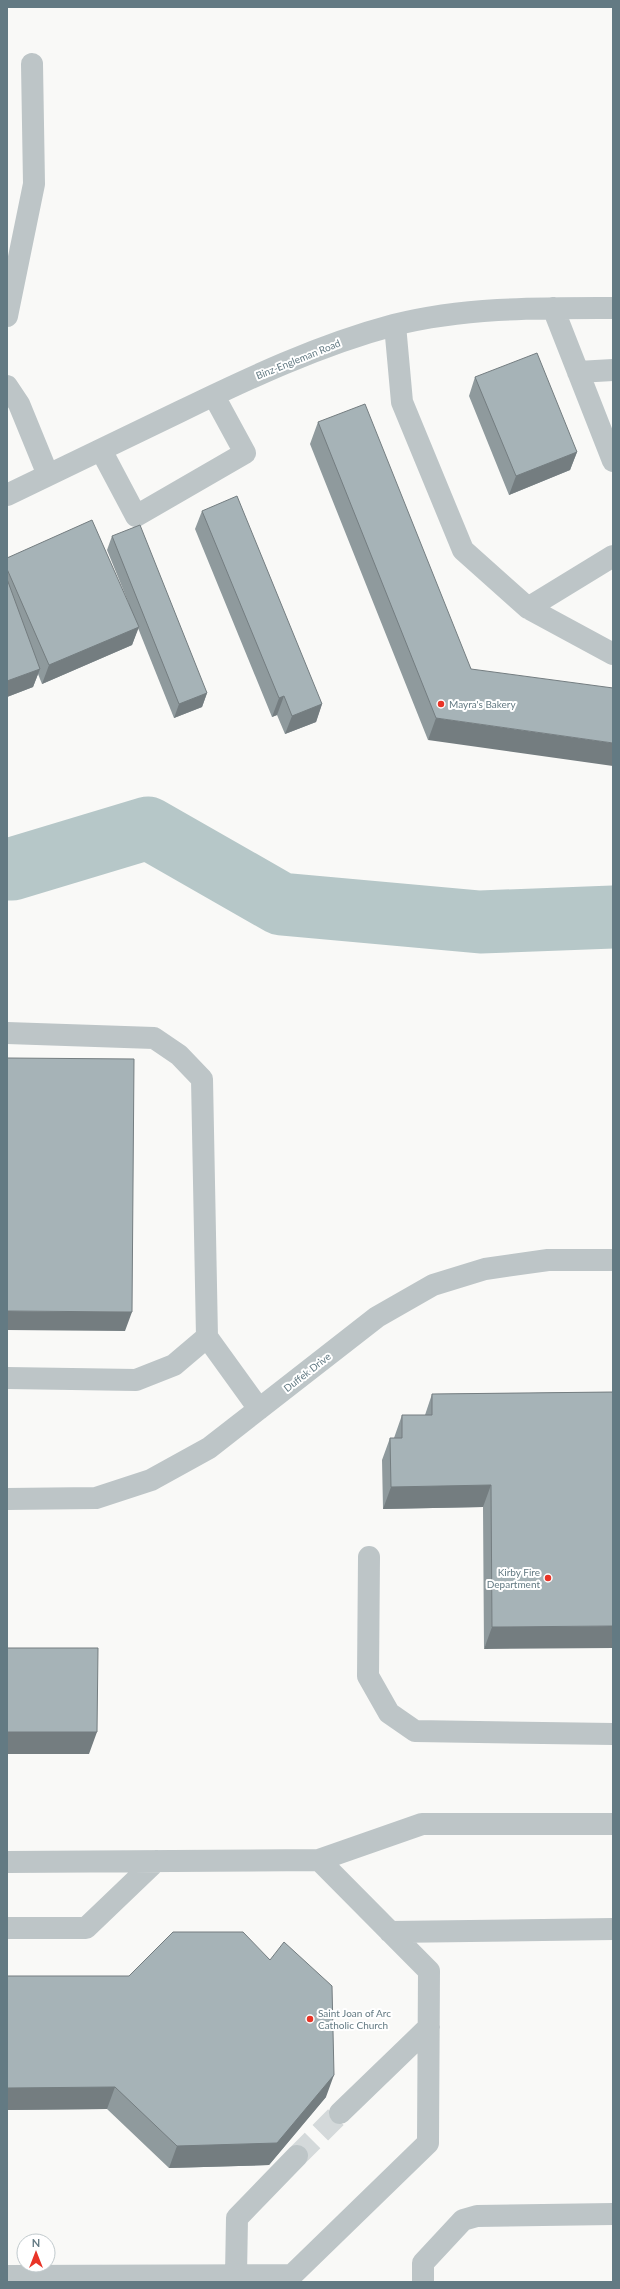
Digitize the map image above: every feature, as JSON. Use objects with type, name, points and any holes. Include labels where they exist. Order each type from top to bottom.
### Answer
[{"type":"street","points":[[7,316],[34,184],[32,64]]},
{"type":"street","points":[[553,308],[613,461]]},
{"type":"street","name":"Binz-Engleman Road","points":[[7,495],[267,370],[330,344],[395,325],[462,313],[553,308],[613,308]]},
{"type":"street","points":[[395,325],[402,402],[463,550],[528,608],[613,654]]},
{"type":"street","points":[[578,372],[613,370]]},
{"type":"street","points":[[7,386],[20,404],[48,475]]},
{"type":"street","points":[[101,450],[136,516],[245,453],[214,396]]},
{"type":"street","points":[[528,608],[613,556]]},
{"type":"street","points":[[7,1033],[154,1038],[179,1055],[202,1079],[207,1336],[259,1409]]},
{"type":"street","name":"Duffek Drive","points":[[7,1499],[96,1498],[151,1480],[209,1448],[377,1317],[432,1285],[485,1268],[548,1260],[613,1260]]},
{"type":"street","points":[[7,1378],[136,1380],[174,1365],[207,1336]]},
{"type":"street","points":[[369,1557],[368,1676],[389,1713],[415,1731],[613,1734]]},
{"type":"street","points":[[7,1862],[319,1860],[422,1824],[613,1824]]},
{"type":"street","points":[[7,2276],[236,2275],[289,2279],[428,2143],[430,1971],[319,1860]]},
{"type":"street","points":[[7,1928],[86,1928],[156,1861]]},
{"type":"street","points":[[390,1932],[613,1929]]},
{"type":"street","points":[[340,2112],[429,2027]]},
{"type":"street","points":[[236,2275],[237,2218],[297,2156]]},
{"type":"street","points":[[424,2282],[423,2263],[462,2220],[477,2216],[613,2214]]},
{"type":"building","points":[[537,353],[577,452],[516,476],[475,377]]},
{"type":"building","points":[[365,404],[471,669],[613,688],[613,743],[436,718],[318,422]]},
{"type":"building","points":[[237,496],[322,704],[292,716],[284,696],[279,698],[202,511]]},
{"type":"building","points":[[92,520],[139,627],[49,665],[7,569],[7,558]]},
{"type":"building","points":[[140,525],[207,693],[179,704],[112,536]]},
{"type":"building","points":[[7,579],[40,669],[7,681]]},
{"type":"building","points":[[7,1058],[134,1059],[132,1312],[7,1311]]},
{"type":"building","name":"Kirby Fire Department","points":[[613,1392],[613,1626],[492,1627],[491,1485],[391,1487],[390,1438],[402,1438],[402,1415],[432,1415],[432,1394]]},
{"type":"building","points":[[7,1648],[98,1648],[97,1732],[7,1732]]},
{"type":"building","points":[[173,1932],[243,1932],[270,1960],[284,1942],[332,1986],[334,2075],[277,2143],[177,2146],[115,2087],[7,2088],[7,1976],[129,1976]]},
{"type":"waterway","points":[[7,869],[12,869],[148,828],[281,904],[480,922],[613,917]]},
{"type":"tunnel","points":[[297,2156],[340,2113]]},
{"type":"place","name":"Mayra's Bakery","points":[[441,704]]},
{"type":"place","name":"Kirby Fire Department","points":[[548,1578]]},
{"type":"place","name":"Saint Joan of Arc Catholic Church","points":[[310,2019]]}]
